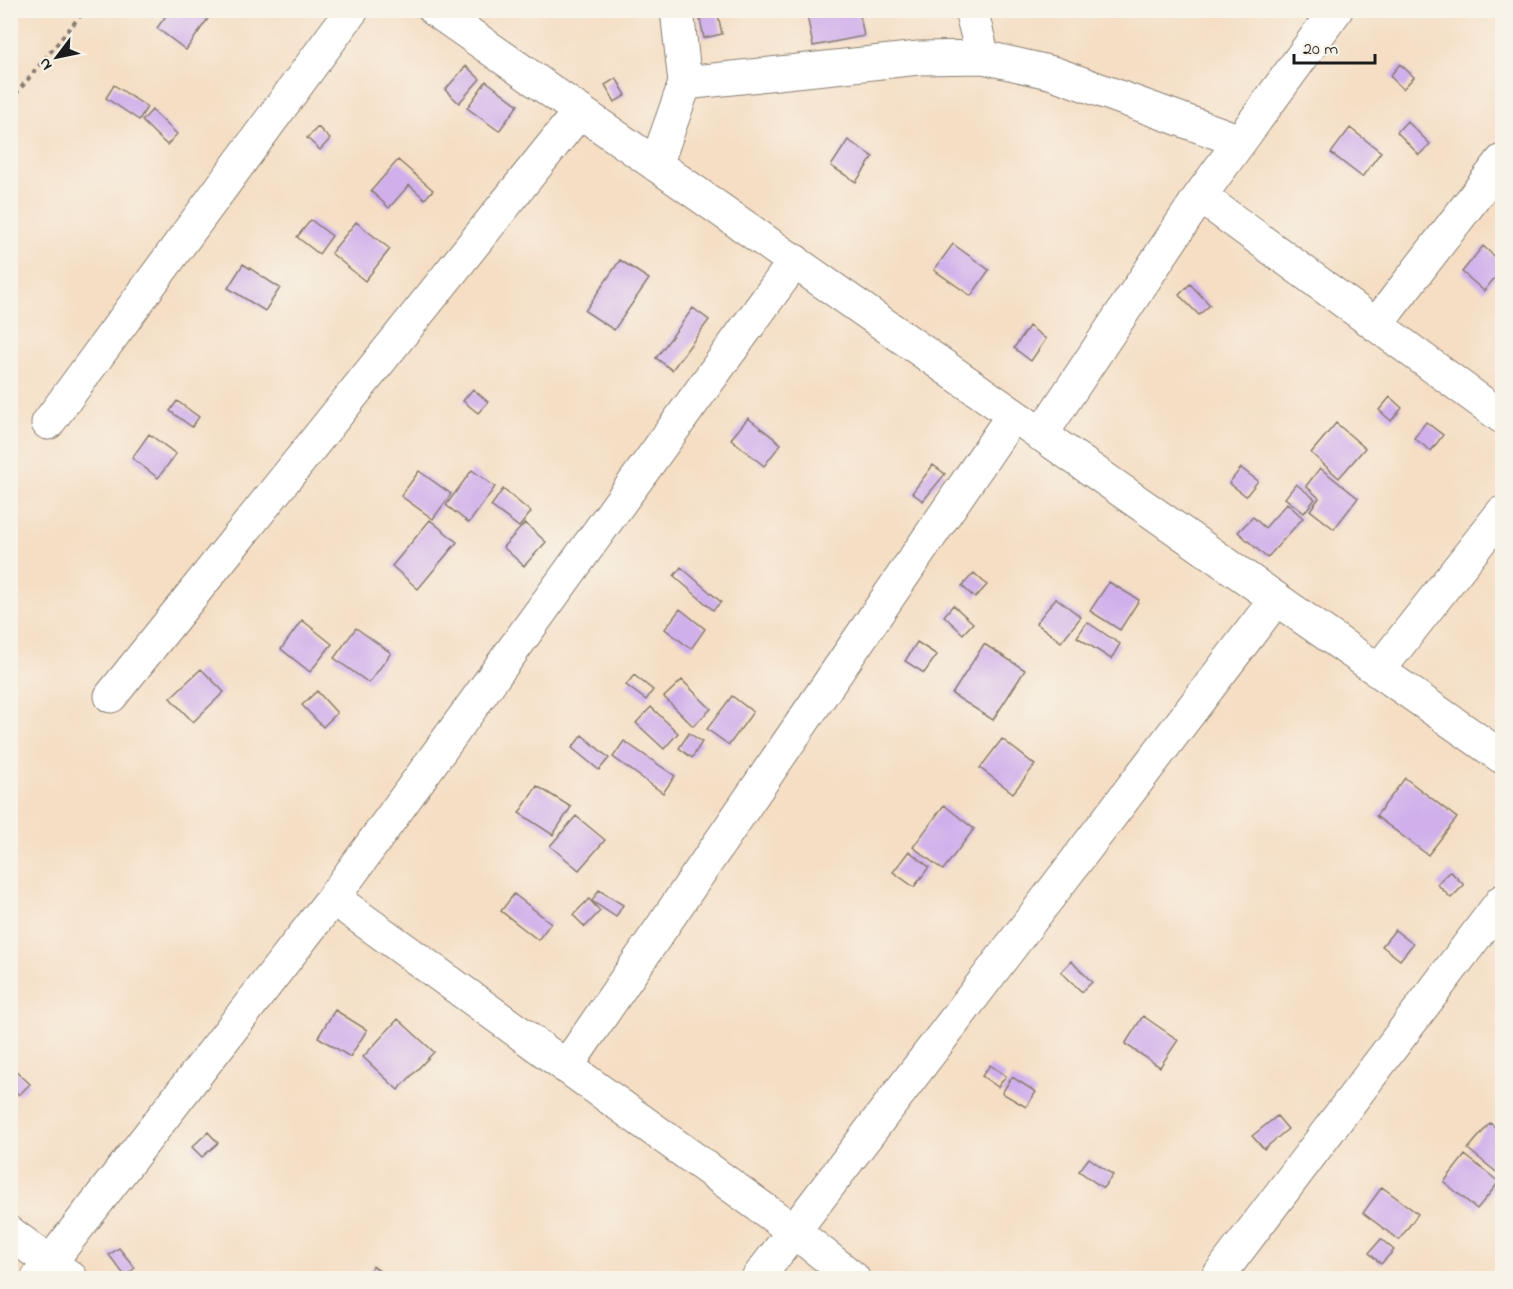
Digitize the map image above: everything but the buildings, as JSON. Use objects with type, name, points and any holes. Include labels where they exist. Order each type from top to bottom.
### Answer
[{"type":"street","points":[[48,423],[352,10]]},
{"type":"street","points":[[435,10],[1503,757]]},
{"type":"street","points":[[656,165],[685,83],[677,10]]},
{"type":"street","points":[[971,10],[983,57]]},
{"type":"street","points":[[1041,435],[1200,196],[1336,11]]},
{"type":"street","points":[[685,83],[919,58],[983,57],[1053,73],[1240,141]]},
{"type":"street","points":[[111,696],[580,111]]},
{"type":"street","points":[[1376,325],[1503,161]]},
{"type":"street","points":[[1200,196],[1503,417]]},
{"type":"street","points":[[10,1233],[53,1273],[333,898],[795,261]]},
{"type":"street","points":[[566,1067],[1013,415]]},
{"type":"street","points":[[1378,671],[1503,513]]},
{"type":"street","points":[[758,1278],[1275,599]]},
{"type":"street","points":[[333,898],[794,1232],[853,1278]]},
{"type":"street","points":[[1217,1278],[1503,901]]},
{"type":"path","points":[[10,100],[85,10]]}]
